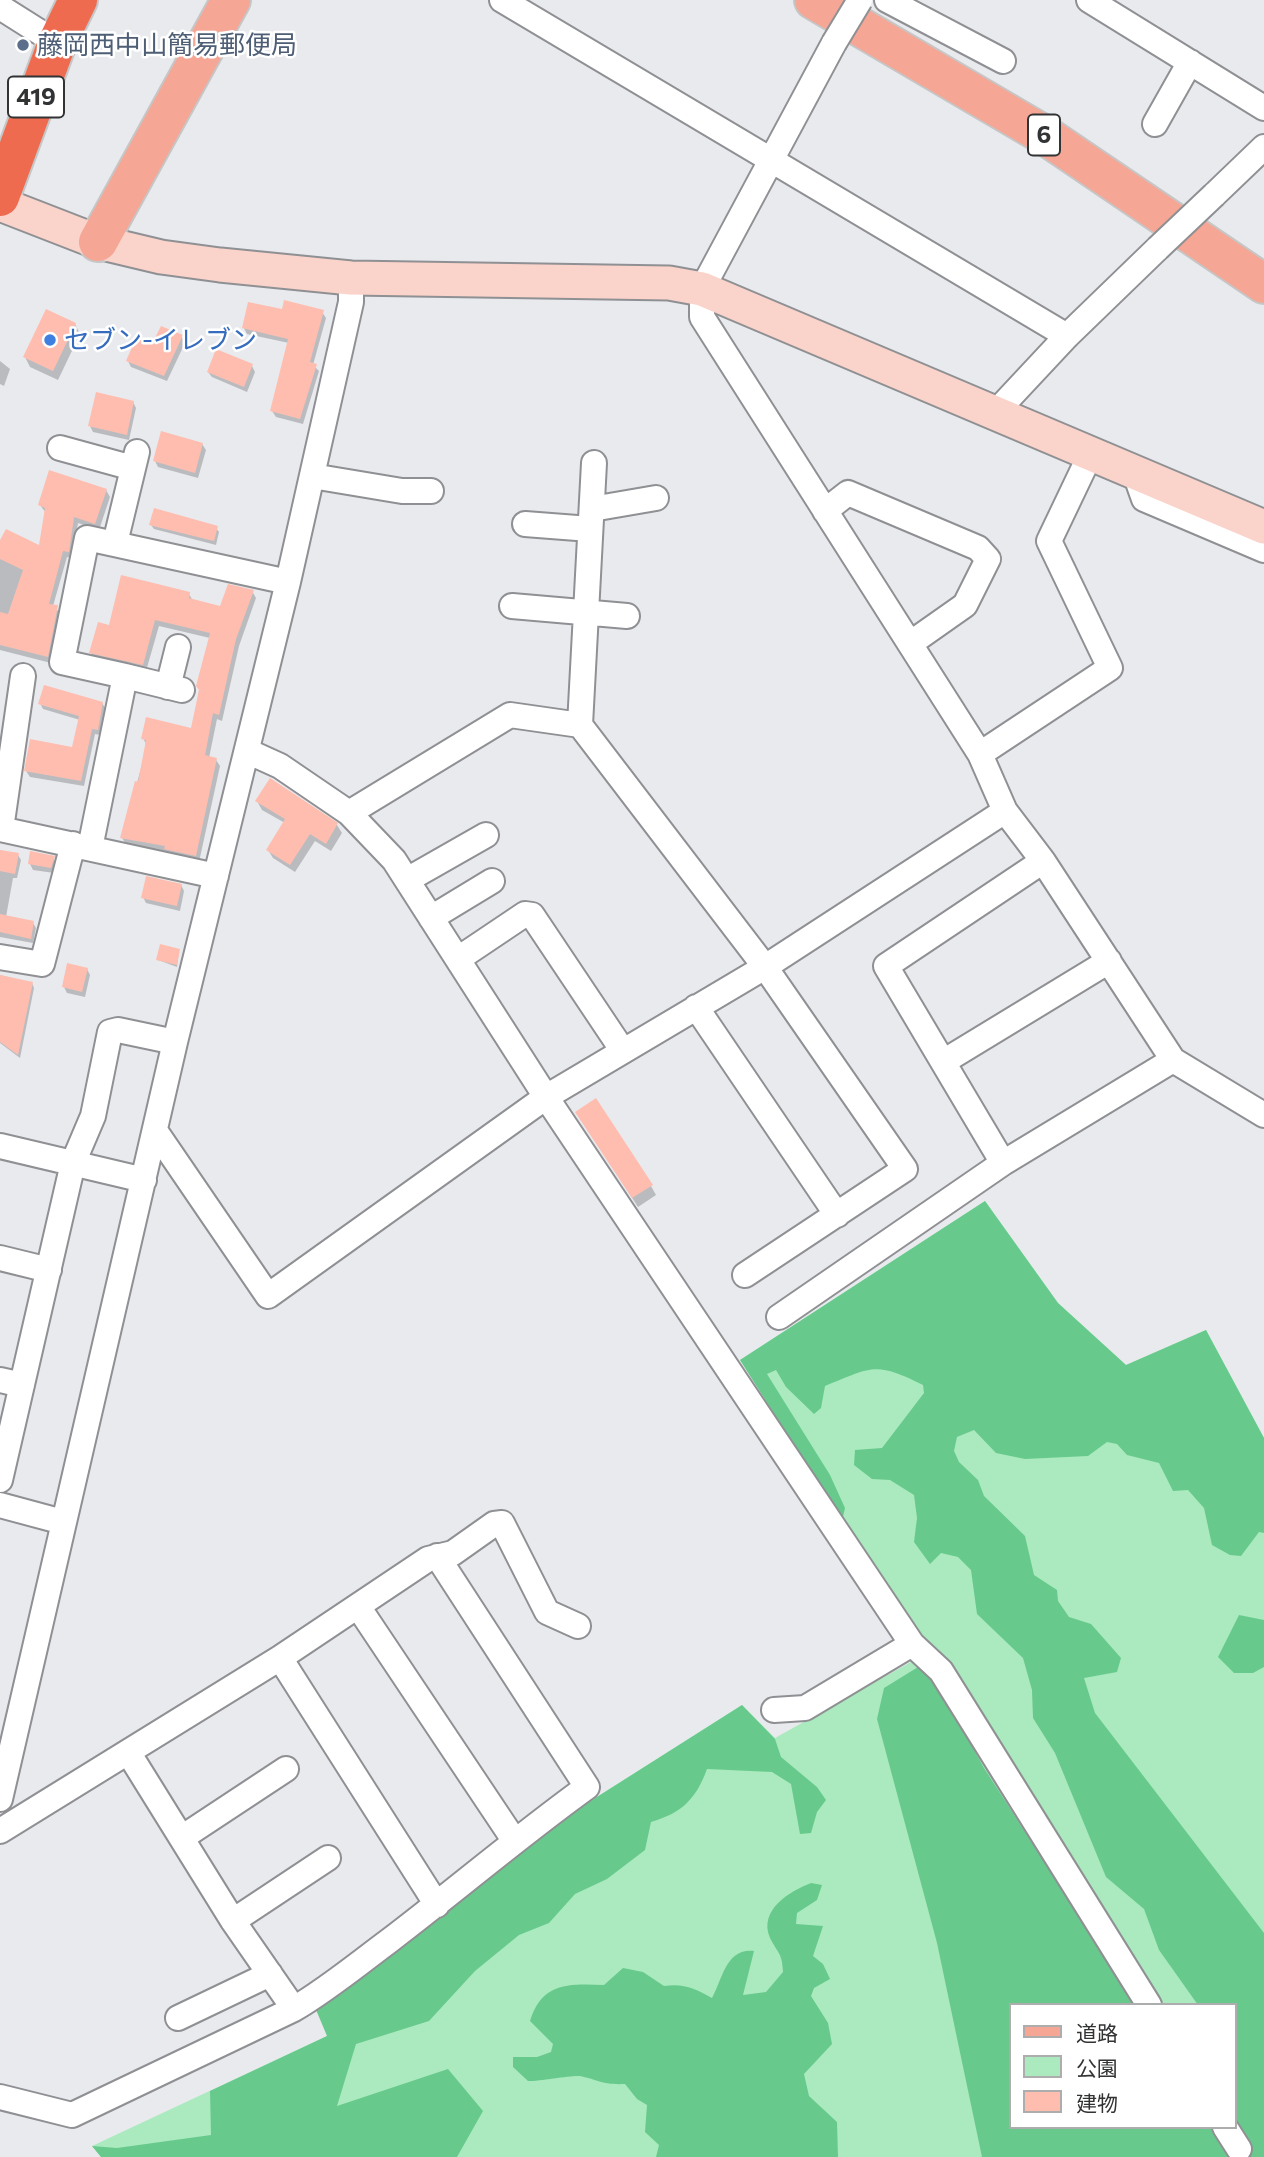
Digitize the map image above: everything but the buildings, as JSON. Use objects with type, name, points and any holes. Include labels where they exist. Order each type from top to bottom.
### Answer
[{"type":"highway","name":"419","points":[[0,197],[57,43],[78,0]]},
{"type":"main road","points":[[98,242],[232,0]]},
{"type":"main road","name":"6","points":[[814,0],[1046,136],[1264,285]]},
{"type":"street","points":[[502,0],[1067,335]]},
{"type":"street","points":[[859,0],[702,289],[702,317],[706,328],[980,754],[1005,811],[1044,861],[1173,1060],[1264,1115]]},
{"type":"street","points":[[887,0],[1003,61]]},
{"type":"street","points":[[1089,0],[1264,108]]},
{"type":"street","points":[[0,7],[57,43]]},
{"type":"street","points":[[1155,124],[1190,62]]},
{"type":"street","points":[[995,413],[1067,335],[1264,147]]},
{"type":"street","points":[[0,204],[98,242],[161,257],[351,278],[669,283],[702,289],[1264,527]]},
{"type":"street","points":[[0,1799],[5,1746],[63,1522],[145,1180],[175,1042],[288,582],[351,302],[351,278]]},
{"type":"street","points":[[60,448],[135,460],[115,542]]},
{"type":"street","points":[[980,754],[1110,668],[1049,541],[1091,453]]},
{"type":"street","points":[[594,463],[580,724],[765,967],[905,1169],[745,1275]]},
{"type":"street","points":[[1143,475],[1139,485],[1144,499],[1264,550]]},
{"type":"street","points":[[312,476],[402,491],[431,491]]},
{"type":"street","points":[[825,511],[848,493],[978,548],[988,559],[965,605],[911,643]]},
{"type":"street","points":[[525,524],[591,519],[656,498]]},
{"type":"street","points":[[178,647],[175,689],[62,662],[87,538],[288,582]]},
{"type":"street","points":[[512,606],[627,616]]},
{"type":"street","points":[[23,676],[0,829],[216,876]]},
{"type":"street","points":[[0,957],[42,964],[82,846],[125,676]]},
{"type":"street","points":[[349,813],[510,715],[580,724]]},
{"type":"street","points":[[247,751],[280,766],[349,813],[394,860],[546,1097],[912,1644],[941,1671],[1148,2003]]},
{"type":"street","points":[[156,1132],[268,1296],[546,1097],[765,967],[1005,811]]},
{"type":"street","points":[[407,880],[485,835]]},
{"type":"street","points":[[1003,1163],[886,966],[1044,861]]},
{"type":"street","points":[[431,918],[492,881]]},
{"type":"street","points":[[458,959],[526,914],[533,915],[623,1051]]},
{"type":"street","points":[[943,1062],[1109,961]]},
{"type":"street","points":[[696,1007],[836,1215]]},
{"type":"street","points":[[0,1480],[11,1382],[49,1270],[73,1163],[93,1116],[110,1032],[118,1030],[175,1042]]},
{"type":"street","points":[[779,1317],[1003,1163],[1173,1060]]},
{"type":"street","points":[[0,1146],[145,1180]]},
{"type":"street","points":[[0,1258],[49,1270]]},
{"type":"street","points":[[0,1505],[63,1522]]},
{"type":"street","points":[[0,1831],[359,1608],[428,1559],[453,1553],[494,1524],[502,1524],[547,1612],[578,1626]]},
{"type":"street","points":[[0,2096],[72,2115],[294,2009],[317,1996],[437,1905],[514,1840],[587,1787],[437,1556]]},
{"type":"street","points":[[359,1608],[514,1840]]},
{"type":"street","points":[[774,1710],[805,1708],[912,1644]]},
{"type":"street","points":[[280,1658],[437,1905]]},
{"type":"street","points":[[128,1752],[233,1921],[294,2009]]},
{"type":"street","points":[[183,1837],[286,1769]]},
{"type":"street","points":[[233,1921],[328,1858]]},
{"type":"street","points":[[178,2018],[270,1973]]},
{"type":"street","points":[[1227,2129],[1239,2149]]},
{"type":"green space","points":[[985,1201],[1058,1303],[1126,1365],[1206,1330],[1264,1438],[1264,2157],[101,2157],[92,2146],[327,2036],[589,1802],[742,1705],[775,1738],[927,1653],[740,1360]]},
{"type":"green space","points":[[985,1201],[1058,1303],[1126,1365],[1206,1330],[1264,1438],[1264,1533],[1259,1532],[1241,1556],[1230,1555],[1212,1545],[1204,1508],[1188,1490],[1173,1491],[1159,1463],[1127,1455],[1117,1444],[1107,1442],[1088,1456],[1025,1459],[996,1453],[974,1430],[957,1437],[954,1451],[959,1462],[978,1480],[984,1496],[1025,1536],[1034,1575],[1057,1590],[1058,1601],[1069,1617],[1091,1624],[1121,1658],[1117,1672],[1084,1678],[1095,1713],[1264,1933],[1264,2157],[982,2157],[937,1943],[877,1719],[884,1688],[923,1664],[933,1676],[984,1768],[1135,2003],[1009,2003],[1009,2129],[1236,2129],[1236,2003],[1197,2003],[1159,1950],[1144,1909],[1106,1877],[1055,1753],[1033,1718],[1032,1690],[1023,1658],[977,1614],[971,1570],[958,1557],[941,1553],[930,1564],[914,1542],[917,1518],[914,1495],[890,1480],[872,1479],[854,1465],[855,1450],[882,1448],[924,1393],[923,1385],[894,1372],[874,1369],[864,1371],[825,1386],[821,1408],[814,1414],[786,1387],[776,1370],[767,1374],[830,1475],[845,1508],[842,1521],[740,1360]]},
{"type":"green space","points":[[1239,1615],[1264,1620],[1264,1667],[1253,1673],[1234,1673],[1218,1657]]},
{"type":"green space","points":[[742,1705],[775,1739],[781,1757],[817,1787],[826,1800],[817,1812],[811,1833],[800,1834],[791,1784],[772,1772],[707,1769],[693,1797],[671,1814],[651,1822],[645,1850],[607,1879],[575,1894],[549,1923],[519,1935],[475,1971],[429,2021],[356,2044],[337,2106],[448,2069],[483,2111],[457,2157],[101,2157],[92,2146],[117,2148],[211,2135],[210,2091],[327,2036],[314,2005],[589,1802]]},
{"type":"green space","points":[[811,1883],[822,1885],[817,1900],[797,1913],[796,1924],[823,1926],[813,1956],[823,1964],[830,1979],[814,1988],[811,1996],[828,2023],[832,2044],[804,2074],[809,2096],[837,2122],[838,2157],[656,2157],[659,2145],[645,2132],[647,2105],[637,2099],[625,2084],[606,2083],[580,2076],[528,2081],[513,2067],[513,2057],[537,2057],[551,2052],[553,2044],[530,2021],[535,2008],[549,1992],[568,1986],[604,1985],[623,1968],[643,1972],[664,1986],[689,1987],[712,1998],[731,1959],[745,1951],[754,1951],[743,1995],[766,1992],[783,1972],[781,1957],[767,1928],[768,1919],[778,1903]]},
{"type":"place","name":"藤岡西中山簡易郵便局","points":[[23,45]]},
{"type":"place","name":"セブン-イレブン","points":[[50,340]]}]
